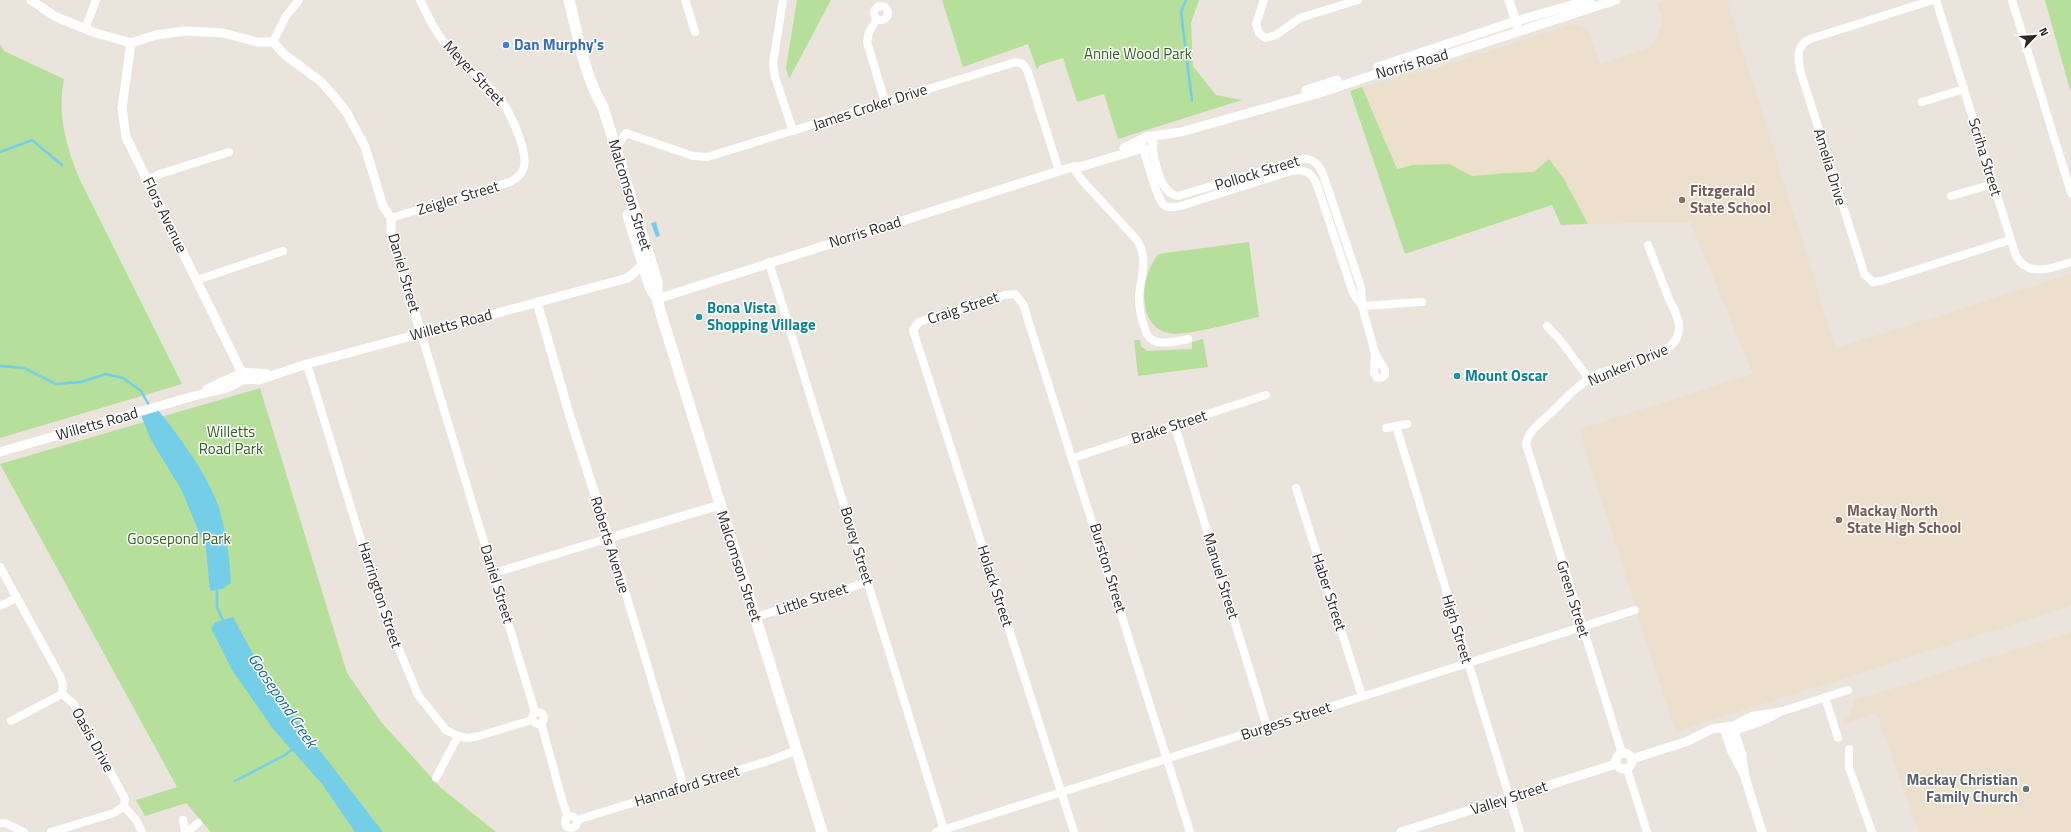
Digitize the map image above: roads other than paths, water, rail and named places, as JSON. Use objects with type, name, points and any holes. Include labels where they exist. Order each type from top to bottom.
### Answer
[{"type":"main road","name":"Malcomson Street","points":[[569,0],[595,94],[597,111],[643,265],[650,287],[657,299],[822,832]]},
{"type":"main road","name":"Malcomson Street","points":[[595,94],[603,107],[657,282],[657,299]]},
{"type":"street","points":[[31,0],[56,17],[85,29],[131,43],[156,35],[185,31],[222,33],[257,42],[273,42],[286,16],[299,0]]},
{"type":"street","points":[[85,29],[96,0]]},
{"type":"street","name":"Meyer Street","points":[[420,0],[436,31],[453,54],[497,95],[508,110],[522,150],[524,160],[522,172]]},
{"type":"street","points":[[685,0],[695,32]]},
{"type":"street","points":[[783,0],[773,63],[775,77],[793,131]]},
{"type":"street","points":[[1264,0],[1256,24],[1258,33],[1265,38],[1276,35],[1300,18],[1358,0]]},
{"type":"street","points":[[1509,0],[1519,31]]},
{"type":"street","name":"Norris Road","points":[[1073,167],[1078,162],[1132,145],[1145,138],[1180,132],[1324,91],[1436,53],[1516,22],[1590,0]]},
{"type":"street","name":"Norris Road","points":[[1436,53],[1519,31],[1616,0]]},
{"type":"street","name":"Amelia Drive","points":[[1933,0],[1810,38],[1803,42],[1799,48],[1798,55],[1800,70],[1862,266],[1868,279],[1873,282],[1877,282],[2010,240]]},
{"type":"street","name":"Scriha Street","points":[[1936,0],[2010,240],[2019,260],[2033,269],[2044,270],[2071,262]]},
{"type":"street","points":[[2012,0],[2071,193]]},
{"type":"street","points":[[877,19],[869,32],[867,42],[886,102]]},
{"type":"street","name":"Daniel Street","points":[[273,42],[285,55],[320,81],[334,96],[347,113],[365,147],[383,206],[391,218],[391,235],[494,573],[533,716]]},
{"type":"street","name":"Flors Avenue","points":[[131,43],[123,89],[123,124],[126,137],[245,375]]},
{"type":"street","name":"James Croker Drive","points":[[616,148],[626,134],[693,156],[707,157],[1011,62],[1018,62],[1025,66],[1028,72],[1059,171]]},
{"type":"street","points":[[1922,102],[1964,89]]},
{"type":"street","name":"Norris Road","points":[[657,299],[1059,171],[1073,167],[1080,167],[1148,147],[1180,132]]},
{"type":"street","points":[[1145,138],[1140,144],[1148,147],[1154,167],[1161,202],[1167,206],[1174,207],[1176,196],[1166,190],[1154,167]]},
{"type":"street","points":[[148,180],[160,174],[229,152]]},
{"type":"street","name":"Pollock Street","points":[[1176,196],[1194,192],[1302,158],[1309,159],[1316,163],[1321,170],[1331,196],[1362,289],[1362,306],[1375,353]]},
{"type":"street","points":[[1289,162],[1292,171]]},
{"type":"street","points":[[1073,167],[1081,179],[1136,239],[1142,248],[1144,259],[1140,305],[1143,322],[1150,338],[1153,340],[1167,342],[1188,339]]},
{"type":"street","points":[[1266,169],[1269,178]]},
{"type":"street","name":"Pollock Street","points":[[1174,207],[1292,171],[1304,170],[1312,176],[1322,199],[1354,293],[1362,306]]},
{"type":"street","points":[[1312,176],[1321,170]]},
{"type":"street","name":"Zeigler Street","points":[[391,218],[510,182],[522,172]]},
{"type":"street","points":[[1229,180],[1232,190]]},
{"type":"street","points":[[1951,196],[1993,184]]},
{"type":"street","points":[[1194,192],[1197,201]]},
{"type":"street","points":[[1322,199],[1331,196]]},
{"type":"street","points":[[1330,223],[1339,220]]},
{"type":"street","points":[[1337,245],[1346,243]]},
{"type":"street","name":"Nunkeri Drive","points":[[1526,444],[1530,434],[1573,392],[1589,379],[1619,366],[1667,351],[1675,344],[1678,333],[1676,316],[1648,245]]},
{"type":"street","points":[[197,280],[283,252]]},
{"type":"street","name":"Bovey Street","points":[[770,262],[868,582],[940,831]]},
{"type":"street","name":"Willetts Road","points":[[0,452],[194,396],[245,375],[275,373],[628,278],[643,265]]},
{"type":"street","name":"Craig Street","points":[[916,340],[913,330],[919,322],[1005,295],[1015,294],[1023,304]]},
{"type":"street","name":"Roberts Avenue","points":[[537,302],[570,417],[609,538],[684,787]]},
{"type":"street","points":[[1362,306],[1422,302]]},
{"type":"street","name":"Burston Street","points":[[1023,304],[1073,458],[1190,832]]},
{"type":"street","points":[[1547,326],[1566,347],[1589,379]]},
{"type":"street","name":"Holack Street","points":[[916,340],[1074,832]]},
{"type":"street","name":"Harrington Street","points":[[308,364],[381,606],[399,651],[418,695],[446,730],[458,736]]},
{"type":"street","name":"Brake Street","points":[[1073,458],[1175,426],[1266,395]]},
{"type":"street","points":[[1386,428],[1407,424]]},
{"type":"street","name":"Manuel Street","points":[[1175,426],[1267,727]]},
{"type":"street","name":"High Street","points":[[1396,426],[1467,663],[1520,832]]},
{"type":"street","name":"Green Street","points":[[1526,444],[1622,754]]},
{"type":"street","name":"Haber Street","points":[[1296,488],[1362,696]]},
{"type":"street","points":[[494,573],[720,505]]},
{"type":"street","name":"Oasis Drive","points":[[0,567],[61,678],[63,684],[62,694],[70,700],[77,709],[123,794],[124,806]]},
{"type":"street","name":"Little Street","points":[[756,617],[868,582]]},
{"type":"street","points":[[0,606],[17,598]]},
{"type":"street","name":"Burgess Street","points":[[940,831],[1635,610]]},
{"type":"street","points":[[1632,759],[1688,741],[1712,729],[1729,730],[1763,722],[1783,711],[1848,690]]},
{"type":"street","points":[[11,721],[62,694]]},
{"type":"street","points":[[1825,697],[1838,738]]},
{"type":"street","points":[[436,778],[458,736],[467,738],[479,736],[533,716],[535,723],[541,723],[568,816],[566,824],[570,828],[576,826]]},
{"type":"street","points":[[1729,730],[1741,752],[1744,774],[1762,832]]},
{"type":"street","points":[[1849,749],[1849,768],[1872,832]]},
{"type":"street","name":"Hannaford Street","points":[[576,826],[684,787],[772,760],[797,750]]},
{"type":"street","points":[[1622,754],[1629,755],[1632,759],[1631,766],[1626,769],[1619,768],[1616,764],[1618,756],[1622,754]]},
{"type":"street","name":"Valley Street","points":[[1401,832],[1411,831],[1616,764]]},
{"type":"street","points":[[1626,769],[1646,832]]},
{"type":"street","points":[[51,832],[114,813],[124,806],[128,809],[142,832]]},
{"type":"street","points":[[183,820],[186,832],[198,823]]},
{"type":"street","points":[[0,823],[6,823],[24,832]]},
{"type":"water","points":[[656,222],[660,236],[656,237],[651,223]]},
{"type":"water","points":[[158,410],[198,466],[217,502],[227,542],[230,563],[231,583],[222,589],[210,591],[206,549],[181,489],[151,440],[141,415]]},
{"type":"water","points":[[233,617],[265,676],[303,729],[383,832],[355,832],[322,784],[274,730],[232,670],[211,628],[216,622]]},
{"type":"waterway","points":[[1186,0],[1181,12],[1192,101]]},
{"type":"waterway","points":[[0,152],[32,140],[62,165]]},
{"type":"waterway","name":"Goosepond Creek","points":[[0,366],[24,368],[56,384],[81,382],[106,374],[123,378],[141,391],[150,407]]},
{"type":"waterway","name":"Goosepond Creek","points":[[217,589],[217,607],[224,623]]},
{"type":"waterway","points":[[235,781],[285,755],[294,748]]},
{"type":"place","name":"Dan Murphy's","points":[[506,45]]},
{"type":"place","name":"Fitzgerald State School","points":[[1682,200]]},
{"type":"place","name":"Bona Vista Shopping Village","points":[[699,317]]},
{"type":"place","name":"Mount Oscar","points":[[1457,376]]},
{"type":"place","name":"Mackay North State High School","points":[[1839,520]]},
{"type":"place","name":"Mackay Christian Family Church","points":[[2026,789]]},
{"type":"park label","name":"Annie Wood Park","points":[[1138,54]]},
{"type":"park label","name":"Willetts Road Park","points":[[231,440]]},
{"type":"park label","name":"Goosepond Park","points":[[179,539]]}]
